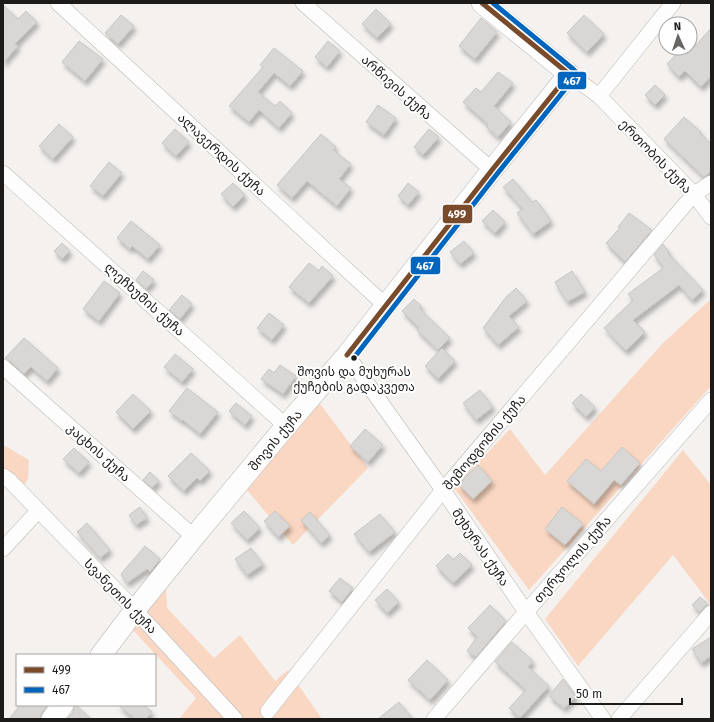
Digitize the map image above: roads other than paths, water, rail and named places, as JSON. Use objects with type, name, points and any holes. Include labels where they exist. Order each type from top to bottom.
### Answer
[{"type":"street","name":"ალავერდის ქუჩა","points":[[58,3],[386,306]]},
{"type":"street","name":"არწივის ქუჩა","points":[[303,3],[492,170]]},
{"type":"street","points":[[599,96],[673,3]]},
{"type":"street","points":[[486,4],[569,74]]},
{"type":"street","name":"შოვის ქუჩა","points":[[102,654],[194,537],[386,306],[569,74]]},
{"type":"street","name":"ერთობის ქუჩა","points":[[569,74],[599,96],[694,194],[711,217]]},
{"type":"street","name":"ლეჩხუმის ქუჩა","points":[[3,172],[286,426]]},
{"type":"street","name":"შემოდგომის ქუჩა","points":[[268,711],[443,490],[694,194],[711,183]]},
{"type":"street","name":"მუხურას ქუჩა","points":[[346,355],[443,490],[526,612],[604,719]]},
{"type":"street","name":"კაცხის ქუჩა","points":[[3,367],[194,537]]},
{"type":"street","name":"თერჯოლის ქუჩა","points":[[434,719],[711,400]]},
{"type":"street","name":"სვანეთის ქუჩა","points":[[3,476],[9,480],[135,610],[235,719]]},
{"type":"street","points":[[3,549],[38,511]]},
{"type":"street","points":[[619,719],[711,613]]},
{"type":"street","points":[[52,719],[62,706]]},
{"type":"place","name":"შოვის და მუხურას ქუჩების გადაკვეთა","points":[[354,358]]}]
